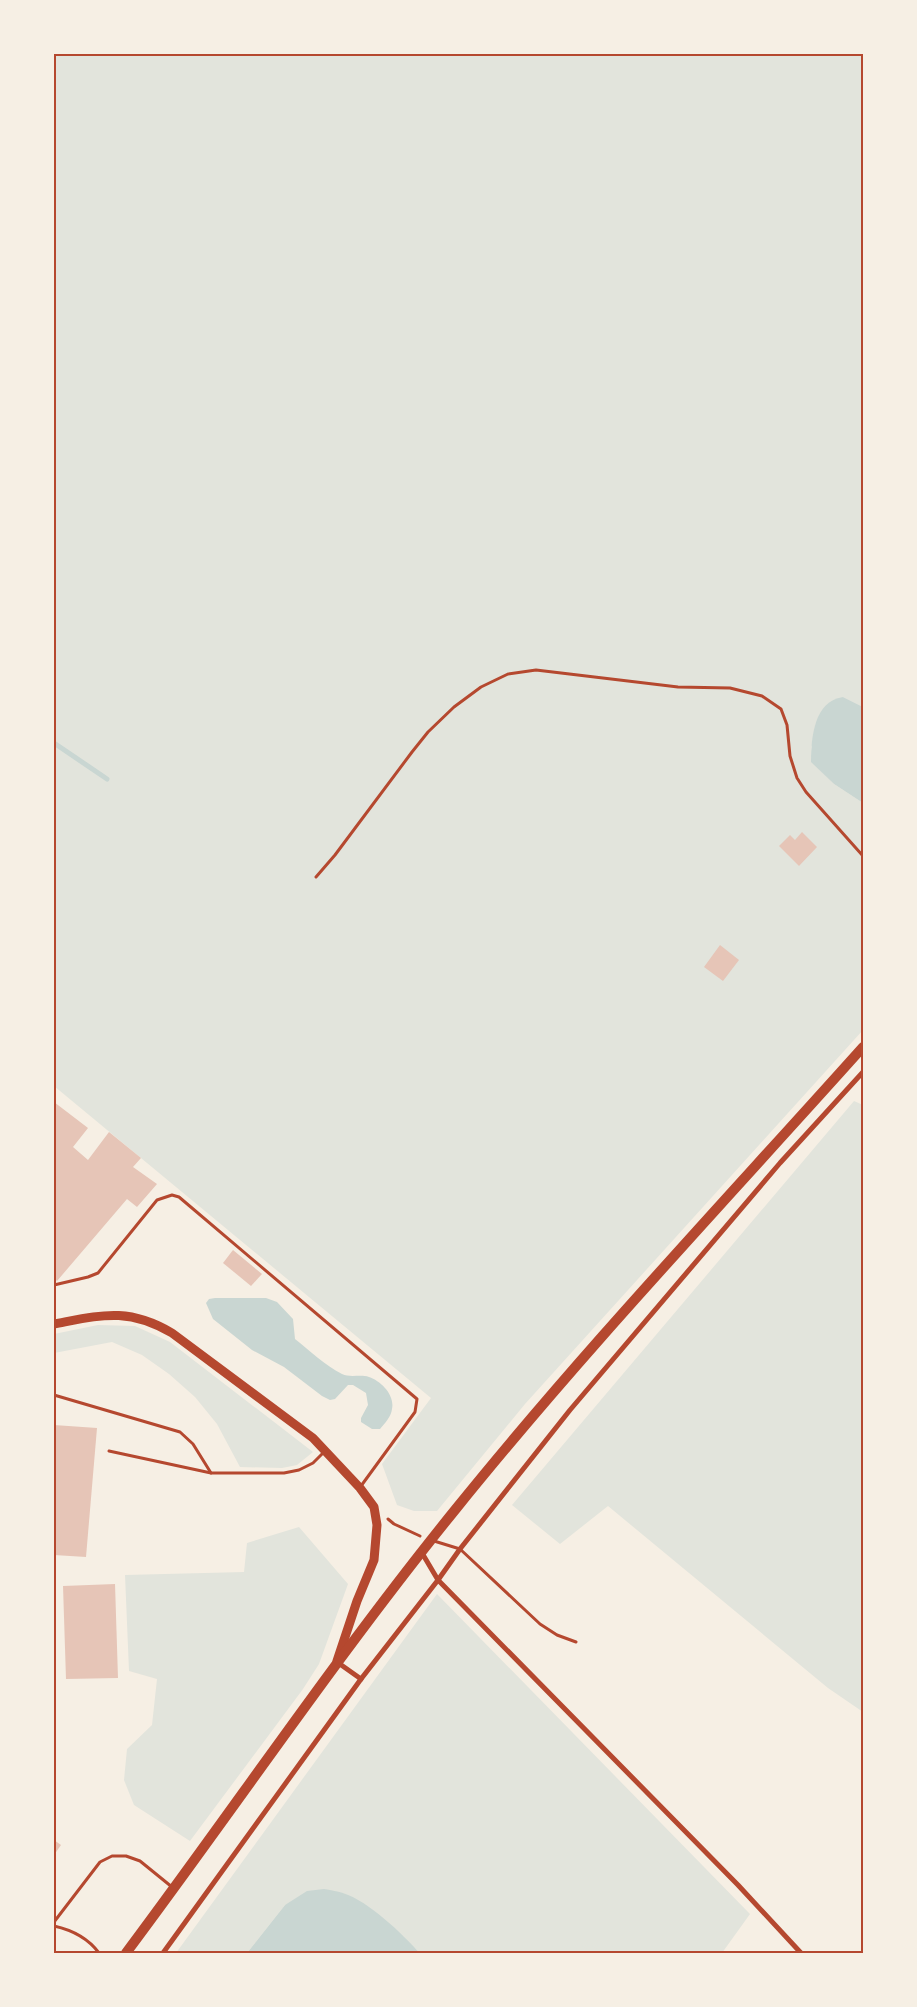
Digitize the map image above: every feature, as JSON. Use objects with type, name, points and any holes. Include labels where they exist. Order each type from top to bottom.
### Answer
[{"type":"main road","points":[[126,1953],[337,1661],[531,1416],[863,1047]]},
{"type":"street","points":[[163,1953],[361,1679],[460,1549],[570,1410],[780,1164],[863,1072]]},
{"type":"street","points":[[54,1324],[119,1314],[138,1317],[155,1323],[180,1339],[312,1438],[360,1488],[374,1507],[378,1525],[374,1560],[357,1601],[337,1661],[361,1679]]},
{"type":"street","points":[[422,1552],[438,1580],[738,1885],[801,1953]]},
{"type":"lane","points":[[54,1285],[88,1278],[98,1273],[157,1200],[172,1195],[179,1197],[417,1399],[415,1412],[360,1488]]},
{"type":"lane","points":[[54,1395],[180,1432],[193,1444],[212,1473]]},
{"type":"lane","points":[[108,1451],[212,1473],[299,1470],[313,1463],[325,1451]]},
{"type":"lane","points":[[432,1540],[460,1549],[540,1624],[557,1635],[576,1642]]},
{"type":"lane","points":[[54,1922],[100,1862],[112,1856],[126,1856],[140,1861],[174,1889]]},
{"type":"lane","points":[[54,1926],[69,1929],[82,1937],[99,1953]]},
{"type":"path","points":[[316,877],[335,855],[428,732],[454,707],[481,687],[508,674],[536,670],[678,687],[730,688],[762,696],[781,709],[787,725],[790,756],[796,778],[863,856]]},
{"type":"path","points":[[374,1507],[394,1524],[432,1540]]},
{"type":"shaded area","points":[[54,54],[863,54],[863,707],[843,697],[811,747],[812,762],[834,784],[863,803],[863,1030],[525,1404],[437,1511],[414,1511],[397,1505],[382,1464],[431,1398],[54,1086]]},
{"type":"shaded area","points":[[843,697],[863,707],[863,803],[834,784],[811,762],[813,732],[820,713],[833,700]]},
{"type":"shaded area","points":[[854,1101],[863,1105],[863,1712],[828,1688],[608,1506],[560,1544],[512,1505]]},
{"type":"shaded area","points":[[266,1298],[277,1302],[293,1319],[295,1339],[318,1358],[342,1374],[369,1377],[386,1389],[392,1404],[388,1420],[380,1429],[372,1429],[361,1422],[361,1418],[368,1405],[366,1393],[353,1385],[348,1385],[335,1399],[330,1400],[284,1367],[252,1350],[213,1319],[206,1303],[209,1299]]},
{"type":"shaded area","points":[[98,1325],[135,1326],[170,1342],[313,1452],[297,1465],[282,1468],[240,1467],[217,1424],[195,1397],[169,1374],[142,1355],[112,1342],[54,1353],[54,1334]]},
{"type":"shaded area","points":[[299,1527],[348,1584],[319,1664],[303,1689],[190,1841],[134,1805],[124,1780],[127,1749],[152,1725],[157,1679],[129,1671],[125,1575],[244,1572],[247,1543]]},
{"type":"shaded area","points":[[437,1594],[750,1914],[722,1953],[420,1953],[384,1920],[343,1893],[285,1905],[247,1953],[176,1953]]},
{"type":"shaded area","points":[[324,1889],[343,1893],[364,1903],[420,1953],[247,1953],[285,1905],[307,1891]]},
{"type":"building","points":[[802,832],[817,847],[799,866],[779,846],[790,835],[795,840]]},
{"type":"building","points":[[720,945],[739,960],[723,981],[704,967]]},
{"type":"building","points":[[54,1102],[88,1128],[73,1147],[88,1160],[109,1132],[141,1158],[133,1167],[157,1184],[137,1207],[127,1199],[57,1281],[54,1278]]},
{"type":"building","points":[[233,1250],[262,1274],[251,1286],[223,1263]]},
{"type":"building","points":[[54,1425],[97,1428],[86,1557],[54,1555]]},
{"type":"building","points":[[115,1584],[118,1678],[66,1679],[63,1586]]},
{"type":"building","points":[[54,1840],[61,1845],[54,1855]]},
{"type":"waterway","points":[[54,743],[107,779]]}]
